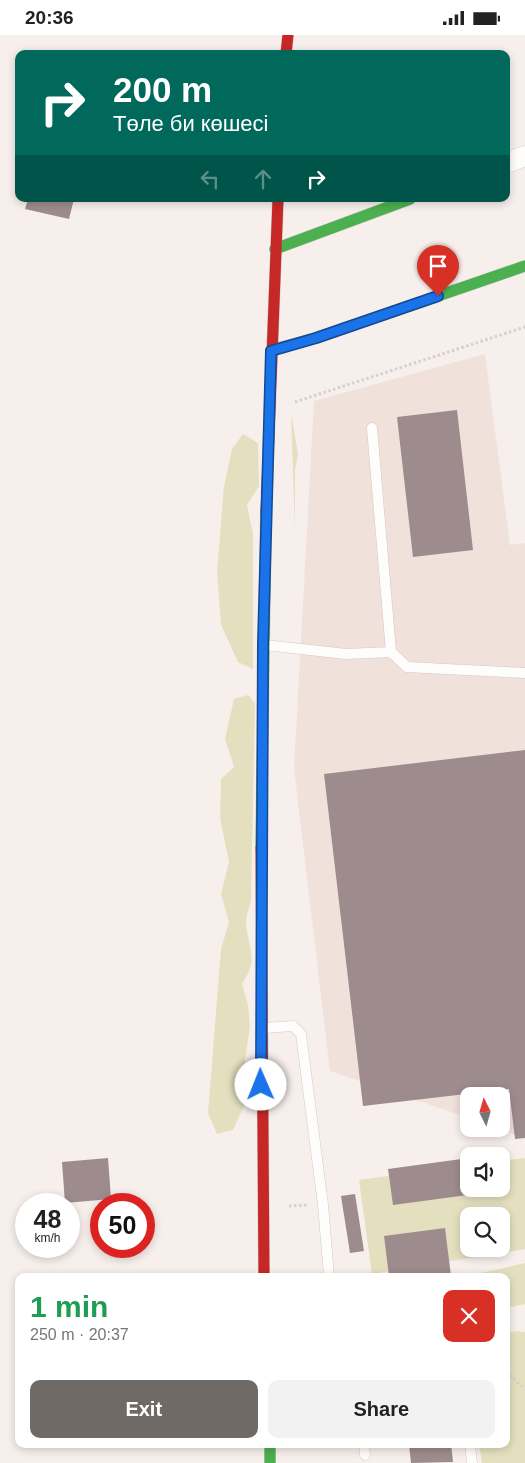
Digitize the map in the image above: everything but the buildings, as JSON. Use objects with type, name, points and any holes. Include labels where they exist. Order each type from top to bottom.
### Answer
[{"type":"main road","points":[[286,50],[288,35]]},
{"type":"main road","points":[[264,1273],[260,1028],[263,644],[269,410],[278,202]]},
{"type":"main road","points":[[275,249],[402,202]]},
{"type":"main road","points":[[271,351],[316,338],[525,266]]},
{"type":"main road","points":[[270,1448],[270,1463]]},
{"type":"street","points":[[510,162],[525,156]]},
{"type":"lane","points":[[372,428],[391,653]]},
{"type":"lane","points":[[263,644],[346,654],[391,653],[407,667],[525,673]]},
{"type":"lane","points":[[260,1028],[293,1026],[301,1034],[323,1205],[329,1273]]},
{"type":"lane","points":[[364,1448],[365,1455]]},
{"type":"lane","points":[[470,1448],[472,1463]]},
{"type":"path","points":[[269,410],[525,327]]},
{"type":"path","points":[[288,1215],[288,1206],[323,1205]]},
{"type":"path","points":[[510,1376],[525,1389]]},
{"type":"shaded area","points":[[485,354],[510,545],[525,543],[525,1138],[510,1133],[510,1087],[460,1087],[460,1115],[330,1071],[294,769],[314,401]]},
{"type":"shaded area","points":[[291,412],[298,454],[295,470],[295,531]]},
{"type":"shaded area","points":[[243,434],[258,443],[259,486],[247,505],[253,534],[253,669],[238,662],[221,625],[217,571],[224,486],[232,449]]},
{"type":"shaded area","points":[[248,695],[255,703],[251,901],[246,924],[252,961],[242,984],[248,1005],[250,1026],[245,1060],[247,1099],[233,1130],[217,1134],[208,1113],[221,949],[229,922],[221,894],[229,862],[220,818],[221,779],[234,767],[225,739],[234,699]]},
{"type":"shaded area","points":[[525,1158],[525,1249],[510,1251],[510,1207],[460,1207],[460,1257],[476,1257],[372,1273],[359,1180],[460,1166],[460,1197],[510,1197],[510,1160]]},
{"type":"shaded area","points":[[525,1263],[525,1304],[510,1307],[510,1273],[481,1273]]},
{"type":"shaded area","points":[[510,1332],[525,1332],[525,1463],[482,1463],[480,1448],[510,1448]]},
{"type":"traffic: fast","points":[[275,249],[402,202]]},
{"type":"traffic: fast","points":[[271,350],[316,338],[525,266]]},
{"type":"traffic: fast","points":[[261,848],[266,512]]},
{"type":"traffic: fast","points":[[270,1448],[270,1463]]},
{"type":"traffic: jam","points":[[286,50],[288,35]]},
{"type":"traffic: jam","points":[[266,512],[278,202]]},
{"type":"traffic: jam","points":[[261,848],[264,1273]]},
{"type":"route","points":[[261,1085],[263,644],[271,351],[316,338],[438,296]]}]
